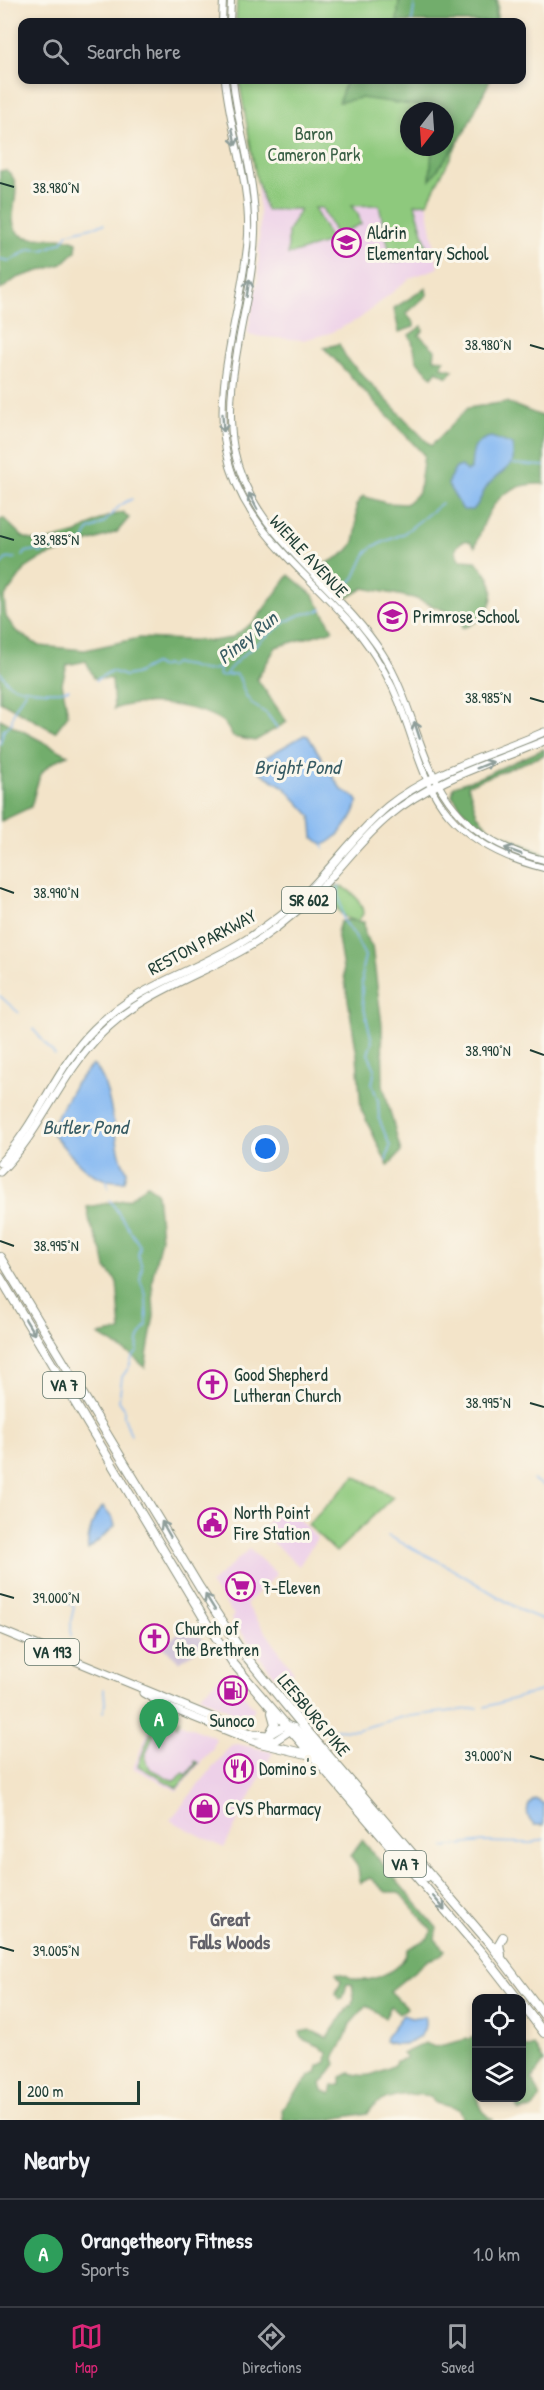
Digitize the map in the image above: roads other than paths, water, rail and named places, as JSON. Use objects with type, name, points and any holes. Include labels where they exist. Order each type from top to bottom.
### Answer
[{"type":"highway","name":"LEESBURG PIKE","points":[[0,1257],[224,1625],[312,1755],[482,1953],[514,1994]]},
{"type":"highway","name":"LEESBURG PIKE","points":[[0,1277],[233,1663],[269,1706],[292,1726],[457,1905],[544,2015]]},
{"type":"highway","points":[[269,1706],[275,1722],[275,1728],[269,1736]]},
{"type":"highway","points":[[260,1743],[312,1755]]},
{"type":"highway","points":[[483,1936],[493,1939],[503,1937],[499,1946],[502,1960]]},
{"type":"highway","points":[[526,2009],[544,2033]]},
{"type":"main road","points":[[222,18],[223,0]]},
{"type":"main road","points":[[230,18],[231,0]]},
{"type":"main road","name":"WIEHLE AVENUE","points":[[226,84],[230,120],[244,183],[248,219],[246,258],[223,401],[226,449],[235,480],[252,516],[272,542],[357,631],[385,672],[432,783],[453,819],[484,845],[513,860],[544,868]]},
{"type":"main road","name":"WIEHLE AVENUE","points":[[234,84],[240,130],[254,193],[255,222],[252,266],[231,400],[234,450],[246,488],[259,513],[282,542],[364,627],[393,671],[407,701],[432,783],[455,810],[484,836],[516,852],[544,860]]},
{"type":"main road","name":"RESTON PARKWAY","points":[[0,1163],[27,1128],[65,1064],[88,1035],[107,1017],[147,988],[229,949],[274,920],[306,892],[375,818],[396,801],[544,732]]},
{"type":"main road","name":"RESTON PARKWAY","points":[[0,1172],[25,1143],[78,1060],[110,1024],[152,994],[233,956],[276,928],[315,894],[380,824],[432,783],[544,741]]},
{"type":"main road","name":"VA 193","points":[[0,1630],[253,1734],[269,1736]]},
{"type":"main road","name":"VA 193","points":[[123,1682],[164,1705],[242,1738],[260,1743]]},
{"type":"main road","points":[[269,1736],[292,1726]]},
{"type":"main road","points":[[260,1743],[276,1740],[292,1726]]},
{"type":"water","points":[[491,437],[513,445],[513,461],[488,485],[473,510],[463,510],[448,485],[449,479],[456,468],[462,466],[466,471],[471,470],[474,449],[480,441]]},
{"type":"water","name":"Bright Pond","points":[[304,735],[308,736],[342,790],[358,801],[345,827],[323,845],[313,837],[311,816],[284,787],[261,773],[257,767],[259,761]]},
{"type":"water","name":"Butler Pond","points":[[92,1065],[98,1070],[107,1092],[122,1162],[127,1171],[125,1181],[113,1181],[91,1173],[74,1159],[51,1132],[52,1125],[76,1083]]},
{"type":"water","points":[[103,1507],[113,1519],[115,1526],[88,1550],[91,1527]]},
{"type":"water","points":[[535,1799],[544,1804],[544,1825],[534,1825],[529,1818],[527,1811],[529,1804]]},
{"type":"water","points":[[403,2015],[411,2018],[424,2016],[423,2031],[407,2043],[385,2041],[386,2037]]},
{"type":"waterway","points":[[413,18],[415,0]]},
{"type":"waterway","points":[[0,259],[10,261],[30,249],[43,250],[62,242],[68,233],[104,224]]},
{"type":"waterway","name":"Piney Run","points":[[512,464],[544,466]]},
{"type":"waterway","points":[[23,556],[26,552],[36,550],[40,553],[59,547],[82,544],[89,530],[103,523],[120,506],[132,499]]},
{"type":"waterway","name":"Piney Run","points":[[342,592],[355,577],[365,555],[372,547],[403,534],[442,503]]},
{"type":"waterway","points":[[0,566],[6,559],[15,558]]},
{"type":"waterway","name":"Piney Run","points":[[226,674],[247,652],[279,627],[298,615],[322,609]]},
{"type":"waterway","name":"Piney Run","points":[[96,680],[111,671],[125,676],[135,674],[154,664],[159,667],[166,665],[168,667],[174,663],[206,670],[218,668],[220,676],[235,674],[239,677],[245,694],[252,704],[267,714],[278,729]]},
{"type":"waterway","name":"Piney Run","points":[[0,672],[8,683],[20,688],[47,691],[69,689]]},
{"type":"waterway","points":[[0,744],[4,729],[12,723],[14,710],[25,691]]},
{"type":"waterway","points":[[323,845],[324,849]]},
{"type":"waterway","points":[[339,885],[343,921],[353,933],[365,956],[362,969],[362,1000],[372,1041],[368,1054],[375,1069],[372,1084],[378,1100],[379,1119],[390,1146],[386,1161]]},
{"type":"waterway","points":[[0,996],[19,1013]]},
{"type":"waterway","points":[[33,1029],[55,1055]]},
{"type":"waterway","points":[[107,1179],[108,1188]]},
{"type":"waterway","points":[[110,1200],[140,1246],[138,1255],[142,1267],[140,1280],[146,1295],[147,1325],[138,1340],[138,1351],[122,1377],[119,1401],[124,1408],[124,1417],[131,1435]]},
{"type":"waterway","points":[[533,1480],[544,1486]]},
{"type":"waterway","points":[[388,1536],[442,1563],[522,1611],[544,1620]]},
{"type":"waterway","points":[[62,1597],[74,1607],[71,1636]]},
{"type":"waterway","points":[[103,1712],[104,1689]]},
{"type":"waterway","points":[[485,1707],[544,1690]]},
{"type":"waterway","points":[[331,1729],[356,1730],[402,1717],[478,1708]]},
{"type":"waterway","points":[[445,1847],[482,1842],[532,1843],[544,1839]]},
{"type":"place","name":"Aldrin Elementary School","points":[[346,242]]},
{"type":"place","name":"Primrose School","points":[[392,616]]},
{"type":"place","name":"Good Shepherd Lutheran Church","points":[[213,1384]]},
{"type":"place","name":"North Point Fire Station","points":[[213,1522]]},
{"type":"place","name":"7-Eleven","points":[[241,1587]]},
{"type":"place","name":"Church of the Brethren","points":[[154,1638]]},
{"type":"place","name":"Sunoco","points":[[232,1691]]},
{"type":"place","name":"Orangetheory Fitness","points":[[159,1749]]},
{"type":"place","name":"Domino's","points":[[238,1768]]},
{"type":"place","name":"CVS Pharmacy","points":[[204,1808]]},
{"type":"district","name":"Great Falls Woods","points":[[230,1930]]},
{"type":"park label","name":"Baron Cameron Park","points":[[314,143]]}]
